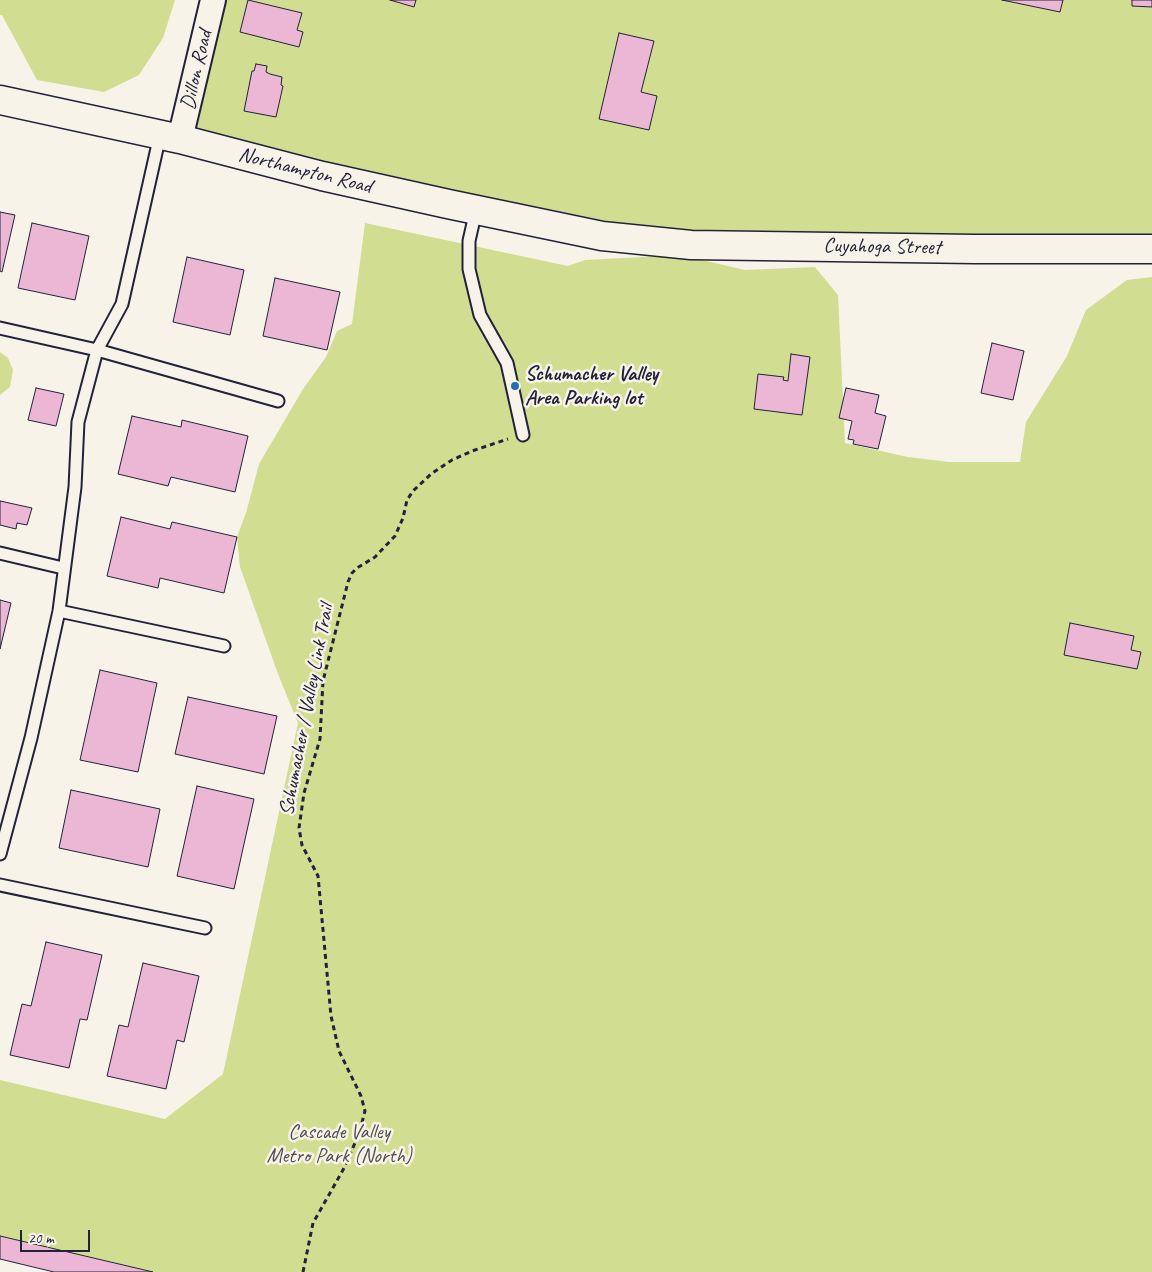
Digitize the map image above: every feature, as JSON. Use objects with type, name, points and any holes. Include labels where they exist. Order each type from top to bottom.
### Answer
[{"type":"street","name":"Dillon Road","points":[[170,137],[213,0]]},
{"type":"street","name":"Northampton Road","points":[[0,100],[170,137],[310,173],[476,210],[612,237]]},
{"type":"street","name":"Cuyahoga Street","points":[[612,237],[701,245],[1152,249]]},
{"type":"lane","points":[[0,854],[4,824],[30,738],[59,611],[75,487],[78,422],[96,350],[122,304],[170,137]]},
{"type":"lane","points":[[476,210],[469,241],[469,269],[480,316],[507,364],[523,435]]},
{"type":"lane","points":[[0,328],[96,350],[278,401]]},
{"type":"lane","points":[[0,554],[64,568]]},
{"type":"lane","points":[[59,611],[224,646]]},
{"type":"lane","points":[[0,885],[205,928]]},
{"type":"path","name":"Schumacher / Valley Link Trail","points":[[303,1272],[313,1223],[343,1170],[360,1134],[365,1111],[361,1096],[339,1051],[331,1016],[318,876],[302,845],[299,828],[304,793],[320,739],[324,681],[348,582],[352,573],[357,568],[375,557],[395,536],[403,518],[407,500],[413,491],[431,474],[452,460],[472,451],[523,435]]},
{"type":"green space","points":[[0,0],[175,0],[163,38],[139,75],[104,92],[37,80],[2,15],[0,15]]},
{"type":"green space","points":[[213,0],[1152,0],[1152,249],[691,245],[180,139]]},
{"type":"green space","name":"Cascade Valley Metro Park (North)","points":[[365,223],[568,266],[585,260],[680,255],[745,270],[815,267],[838,295],[845,443],[908,457],[949,462],[1020,462],[1026,422],[1067,356],[1086,310],[1127,280],[1152,277],[1152,1272],[153,1272],[0,1236],[0,1080],[165,1119],[223,1074],[298,723],[278,674],[240,567],[237,537],[246,513],[259,464],[303,389],[326,357],[337,331],[352,324]]},
{"type":"green space","points":[[0,352],[8,358],[13,370],[10,387],[0,395]]},
{"type":"building","points":[[248,0],[302,13],[297,30],[303,32],[299,47],[240,32]]},
{"type":"building","points":[[390,0],[416,0],[414,7]]},
{"type":"building","points":[[1002,0],[1063,0],[1060,12]]},
{"type":"building","points":[[1132,0],[1152,0],[1152,7],[1132,6]]},
{"type":"building","points":[[619,33],[654,41],[641,92],[657,96],[649,130],[599,119]]},
{"type":"building","points":[[256,64],[267,66],[266,72],[282,77],[281,85],[283,86],[276,117],[244,111],[252,71],[254,71]]},
{"type":"building","points":[[0,212],[15,215],[2,272],[0,271]]},
{"type":"building","points":[[32,223],[89,236],[75,300],[18,288]]},
{"type":"building","points":[[187,257],[244,270],[230,335],[173,322]]},
{"type":"building","points":[[275,278],[340,292],[327,350],[263,336]]},
{"type":"building","points":[[992,343],[1024,351],[1013,400],[981,393]]},
{"type":"building","points":[[791,354],[810,357],[802,415],[754,409],[758,374],[784,377],[783,380],[788,381]]},
{"type":"building","points":[[36,388],[64,394],[56,426],[28,420]]},
{"type":"building","points":[[846,388],[879,395],[875,413],[886,416],[878,449],[853,444],[854,440],[848,439],[852,421],[839,418]]},
{"type":"building","points":[[132,416],[181,427],[182,420],[248,436],[235,492],[171,477],[168,486],[118,474]]},
{"type":"building","points":[[0,501],[32,508],[27,525],[17,523],[16,529],[0,525]]},
{"type":"building","points":[[121,517],[170,529],[172,522],[237,537],[224,593],[160,578],[158,588],[107,576]]},
{"type":"building","points":[[0,600],[11,603],[0,649]]},
{"type":"building","points":[[1070,623],[1134,636],[1131,650],[1141,652],[1137,669],[1064,655]]},
{"type":"building","points":[[100,670],[157,683],[138,772],[80,760]]},
{"type":"building","points":[[188,697],[277,716],[264,774],[175,754]]},
{"type":"building","points":[[197,786],[254,799],[234,889],[177,876]]},
{"type":"building","points":[[71,790],[160,809],[148,867],[59,848]]},
{"type":"building","points":[[46,942],[102,955],[87,1020],[80,1019],[69,1068],[10,1055],[22,1004],[31,1006]]},
{"type":"building","points":[[143,963],[199,976],[184,1042],[177,1040],[166,1089],[107,1076],[119,1025],[128,1027]]},
{"type":"building","points":[[0,1236],[153,1272],[54,1272],[0,1259]]},
{"type":"place","name":"Schumacher Valley Area Parking lot","points":[[515,386]]}]
